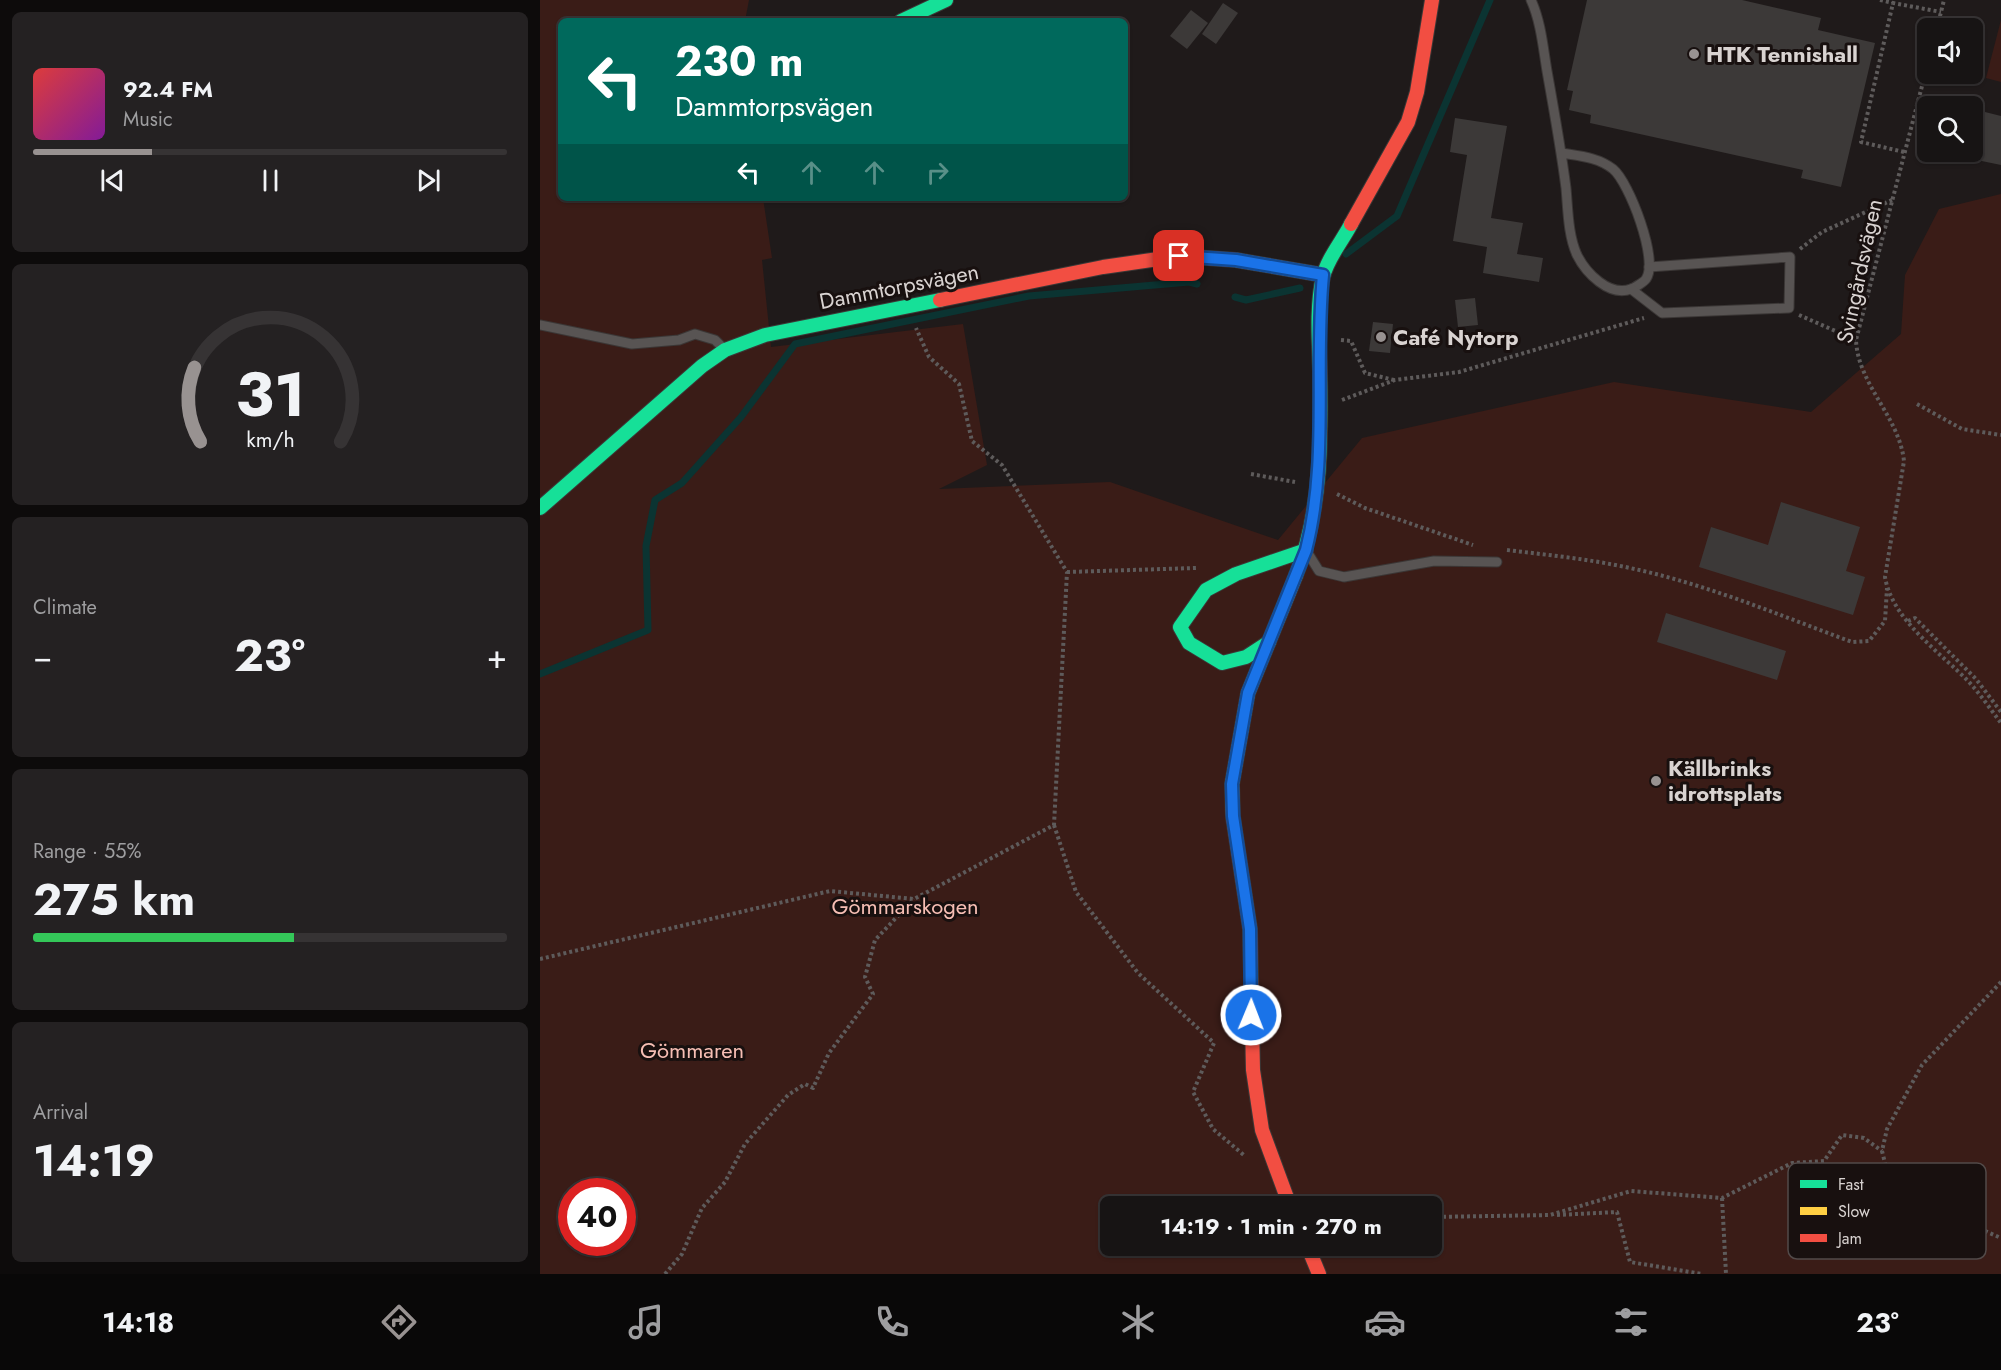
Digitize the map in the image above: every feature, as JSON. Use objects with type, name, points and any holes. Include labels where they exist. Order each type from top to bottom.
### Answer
[{"type":"street","points":[[907,18],[946,0]]},
{"type":"street","points":[[1286,1196],[1262,1130],[1253,1070],[1250,929],[1233,816],[1232,784],[1248,693],[1306,550],[1322,436],[1319,338],[1323,275],[1408,122],[1417,92],[1432,0]]},
{"type":"street","name":"Dammtorpsvägen","points":[[540,508],[697,370],[725,350],[765,335],[1103,267],[1179,256],[1236,260],[1323,275]]},
{"type":"street","points":[[1269,642],[1246,657],[1222,663],[1190,643],[1180,627],[1206,590],[1306,550]]},
{"type":"street","points":[[1312,1256],[1319,1274]]},
{"type":"lane","points":[[1531,0],[1540,26],[1561,153],[1572,241],[1586,269],[1606,286],[1618,290],[1631,289],[1646,279],[1649,267],[1648,251],[1630,195],[1614,170],[1601,161],[1561,153]]},
{"type":"lane","points":[[1631,289],[1662,313],[1789,308],[1790,257],[1649,267]]},
{"type":"lane","points":[[540,325],[632,344],[679,340],[695,334],[715,340],[725,350]]},
{"type":"lane","points":[[1306,550],[1319,571],[1344,577],[1434,561],[1497,562]]},
{"type":"path","points":[[1880,0],[1941,12]]},
{"type":"path","points":[[1939,18],[1944,0]]},
{"type":"path","points":[[1893,3],[1861,142],[1904,152]]},
{"type":"path","name":"Svingårdsvägen","points":[[1500,549],[1632,568],[1734,598],[1852,642],[1869,641],[1885,621],[1887,588],[1885,577],[1904,461],[1896,429],[1864,374],[1857,353],[1856,340],[1922,84]]},
{"type":"path","points":[[1790,257],[1822,232],[1892,200]]},
{"type":"path","points":[[906,306],[928,357],[959,384],[972,441],[1002,465],[1067,572],[1054,825],[1076,892],[1138,973],[1214,1043],[1193,1092],[1213,1129],[1244,1154],[1249,1164]]},
{"type":"path","points":[[1789,308],[1856,340]]},
{"type":"path","points":[[1320,408],[1395,380],[1459,372],[1662,313]]},
{"type":"path","points":[[1319,338],[1350,341],[1365,373],[1395,380]]},
{"type":"path","points":[[1917,404],[1962,429],[2001,435]]},
{"type":"path","points":[[1251,474],[1286,481],[1317,481],[1365,508],[1480,546]]},
{"type":"path","points":[[1067,572],[1197,568],[1224,581]]},
{"type":"path","points":[[1887,588],[1908,621],[1971,684],[2001,723]]},
{"type":"path","points":[[1908,621],[1915,618],[1976,679],[2001,712]]},
{"type":"path","points":[[665,1274],[682,1254],[702,1208],[725,1182],[745,1144],[789,1095],[805,1084],[813,1088],[829,1053],[873,994],[865,976],[875,940],[914,899],[1054,825]]},
{"type":"path","points":[[540,959],[830,891],[914,899]]},
{"type":"path","points":[[1885,1163],[1882,1150],[1887,1129],[1922,1065],[2001,982]]},
{"type":"path","points":[[1790,1163],[1824,1161],[1842,1135],[1864,1138],[1882,1150]]},
{"type":"path","points":[[1550,1215],[1631,1191],[1722,1198],[1788,1164]]},
{"type":"path","points":[[1722,1198],[1726,1274]]},
{"type":"path","points":[[1442,1217],[1617,1212],[1630,1262],[1702,1274]]},
{"type":"path","points":[[1986,1231],[2001,1238]]},
{"type":"green space","name":"Gömmarskogen","points":[[540,0],[749,0],[746,18],[558,18],[558,201],[763,201],[772,258],[762,260],[771,347],[963,324],[987,465],[939,489],[1110,482],[1278,540],[1362,438],[1614,382],[1811,412],[1901,334],[1905,275],[1939,209],[2001,194],[2001,1274],[540,1274]]},
{"type":"green space","points":[[2001,20],[2001,82],[1986,78]]},
{"type":"building","name":"HTK Tennishall","points":[[1587,0],[1742,0],[1821,18],[1818,30],[1875,43],[1841,187],[1801,178],[1803,170],[1590,123],[1591,115],[1569,110],[1573,91],[1567,90]]},
{"type":"building","points":[[1223,3],[1238,13],[1216,44],[1202,34]]},
{"type":"building","points":[[1191,10],[1208,23],[1187,49],[1170,36]]},
{"type":"building","points":[[1983,112],[2001,116],[2001,165],[1983,161]]},
{"type":"building","points":[[1455,118],[1507,126],[1491,218],[1523,223],[1517,254],[1543,258],[1539,282],[1483,273],[1487,247],[1453,241],[1467,155],[1450,152]]},
{"type":"building","points":[[1475,298],[1478,325],[1458,327],[1455,300]]},
{"type":"building","name":"Café Nytorp","points":[[1373,322],[1393,324],[1390,353],[1369,351]]},
{"type":"building","points":[[1781,502],[1860,527],[1846,571],[1865,577],[1853,615],[1699,567],[1711,527],[1768,545]]},
{"type":"building","points":[[1666,613],[1786,651],[1777,680],[1657,642]]},
{"type":"waterway","points":[[1346,254],[1397,216],[1490,0]]},
{"type":"waterway","points":[[540,674],[648,630],[646,546],[655,500],[682,483],[741,417],[795,344],[1029,296],[1189,282],[1197,284]]},
{"type":"waterway","points":[[1235,297],[1246,300],[1300,288]]},
{"type":"traffic: fast","points":[[907,18],[946,0]]},
{"type":"traffic: fast","points":[[1296,575],[1311,526],[1318,475],[1320,449],[1319,300],[1328,263],[1351,224]]},
{"type":"traffic: fast","points":[[540,508],[702,366],[725,350],[765,335],[940,300]]},
{"type":"traffic: fast","points":[[1269,642],[1246,657],[1222,663],[1189,643],[1180,627],[1206,590],[1236,574],[1306,550]]},
{"type":"traffic: slow","points":[[1236,260],[1323,275]]},
{"type":"traffic: slow","points":[[1233,817],[1232,784],[1248,693],[1296,575]]},
{"type":"traffic: jam","points":[[1351,224],[1408,122],[1417,92],[1432,0]]},
{"type":"traffic: jam","points":[[940,300],[1103,267],[1179,256],[1236,260]]},
{"type":"traffic: jam","points":[[1233,817],[1250,929],[1253,1070],[1262,1130],[1286,1196]]},
{"type":"traffic: jam","points":[[1312,1256],[1319,1274]]},
{"type":"place","name":"HTK Tennishall","points":[[1694,54]]},
{"type":"place","name":"Café Nytorp","points":[[1381,337]]},
{"type":"place","name":"Källbrinks idrottsplats","points":[[1656,781]]},
{"type":"route","points":[[1179,256],[1236,260],[1323,275],[1319,334],[1322,436],[1312,528],[1306,550],[1248,693],[1232,784],[1233,816],[1250,929],[1251,1015]]},
{"type":"park label","name":"Gömmaren","points":[[692,1050]]}]
